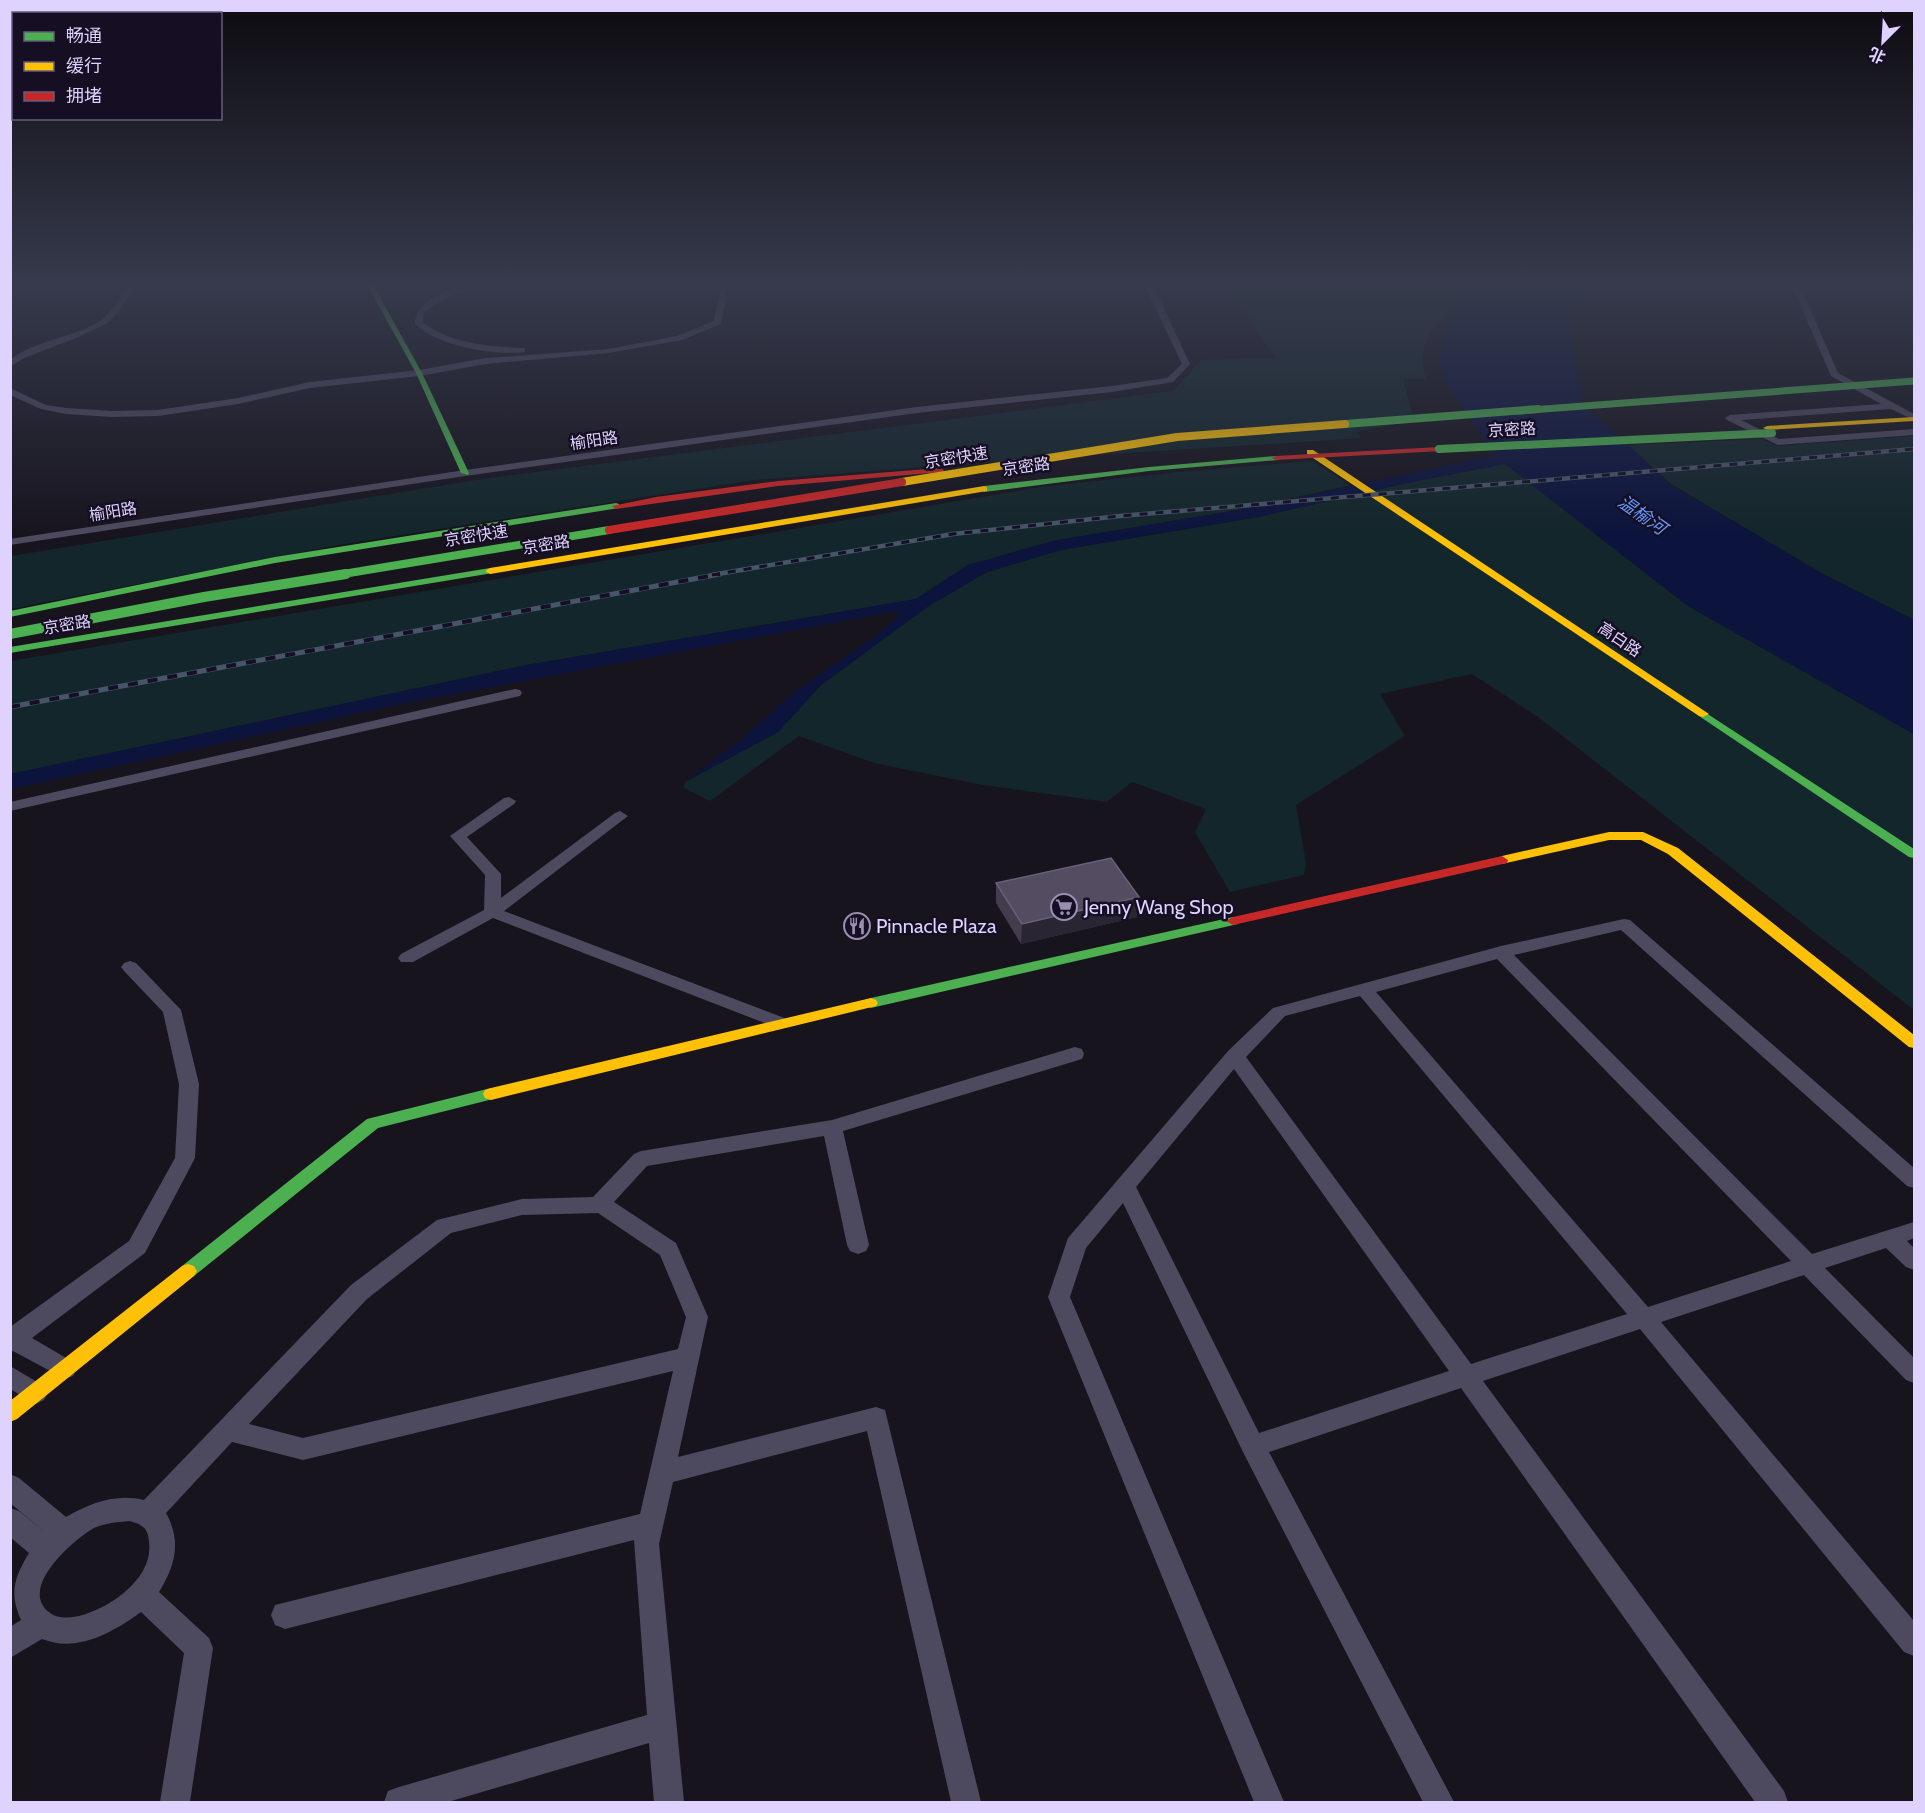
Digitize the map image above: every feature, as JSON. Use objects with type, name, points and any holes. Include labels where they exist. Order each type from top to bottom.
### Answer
[{"type":"main road","points":[[415,366],[465,473]]},
{"type":"main road","name":"京密快速","points":[[10,634],[204,597],[1177,437],[1914,381]]},
{"type":"main road","points":[[1719,412],[1898,403]]},
{"type":"main road","name":"京密路","points":[[1770,431],[1914,418]]},
{"type":"main road","name":"京密路","points":[[10,614],[275,560],[701,492],[836,476],[1914,424]]},
{"type":"main road","name":"京密快速","points":[[10,644],[630,528],[858,493],[1038,470],[1375,439]]},
{"type":"main road","name":"京密路","points":[[10,650],[976,490],[1150,468],[1311,453]]},
{"type":"main road","name":"高白路","points":[[1311,453],[1914,854]]},
{"type":"main road","points":[[10,1413],[373,1123],[781,1023],[1610,836],[1643,836],[1673,851],[1914,1043]]},
{"type":"street","points":[[10,391],[44,407],[66,411],[112,414],[159,413],[220,404],[310,385],[419,373],[460,366]]},
{"type":"street","name":"榆阳路","points":[[10,542],[465,473],[917,410],[1112,389],[1170,380],[1185,366]]},
{"type":"street","points":[[1830,366],[1834,374],[1898,403],[1914,418]]},
{"type":"street","points":[[1898,403],[1730,418],[1778,442],[1914,432]]},
{"type":"street","points":[[10,807],[515,693]]},
{"type":"street","points":[[492,912],[494,874],[458,836],[509,801]]},
{"type":"street","points":[[407,958],[492,912],[620,816]]},
{"type":"street","points":[[492,912],[781,1023]]},
{"type":"street","points":[[1269,1803],[1059,1297],[1076,1244],[1235,1056],[1279,1012],[1501,952],[1624,924],[1914,1180]]},
{"type":"street","points":[[1501,952],[1914,1373]]},
{"type":"street","points":[[65,1369],[12,1339],[137,1247],[185,1158],[189,1084],[171,1010],[130,967]]},
{"type":"street","points":[[1364,989],[1644,1318],[1914,1642]]},
{"type":"street","points":[[598,1205],[641,1159],[832,1126],[1075,1054]]},
{"type":"street","points":[[1235,1056],[1773,1803]]},
{"type":"street","points":[[832,1126],[858,1245]]},
{"type":"street","points":[[1125,1186],[1253,1446],[1439,1803]]},
{"type":"street","points":[[148,1514],[359,1292],[445,1226],[522,1207],[602,1205],[668,1249],[698,1317],[646,1544],[669,1803]]},
{"type":"street","points":[[1253,1446],[1914,1230]]},
{"type":"street","points":[[1889,1238],[1914,1261]]},
{"type":"street","points":[[228,1430],[303,1449],[688,1357]]},
{"type":"street","points":[[10,1376],[36,1393]]},
{"type":"street","points":[[662,1473],[876,1418],[966,1803]]},
{"type":"street","points":[[10,1486],[65,1533]]},
{"type":"street","points":[[130,1509],[148,1514],[159,1524],[164,1539],[163,1556],[155,1575],[141,1594],[122,1611],[108,1619],[78,1630],[56,1631],[39,1624],[29,1610],[27,1592],[33,1571],[46,1551],[65,1533],[87,1519],[109,1511],[130,1509]]},
{"type":"street","points":[[10,1520],[46,1551]]},
{"type":"street","points":[[285,1615],[650,1524]]},
{"type":"street","points":[[141,1594],[199,1648],[175,1803]]},
{"type":"street","points":[[10,1644],[39,1624]]},
{"type":"street","points":[[399,1803],[662,1725]]},
{"type":"green space","points":[[1196,366],[1423,366],[1427,379],[1403,379],[1414,420],[1356,432],[1362,438],[754,480],[338,545],[11,609],[11,556],[488,478],[1173,391]]},
{"type":"green space","points":[[1914,436],[1914,620],[1823,574],[1671,484],[1628,445],[1761,439],[1778,446]]},
{"type":"green space","points":[[1313,461],[1350,485],[1244,509],[1053,541],[968,565],[916,599],[527,665],[11,774],[11,661],[1041,487],[1178,472]]},
{"type":"green space","points":[[1505,464],[1688,606],[1914,734],[1914,1010],[1538,717],[1472,674],[1380,694],[1405,736],[1296,805],[1306,863],[1304,875],[1230,892],[1195,832],[1206,809],[1132,782],[1107,802],[983,785],[874,763],[799,736],[710,801],[684,788],[685,782],[778,732],[821,685],[930,605],[987,572],[1061,550],[1253,518],[1407,483]]},
{"type":"water","name":"温榆河","points":[[1440,366],[1575,366],[1583,404],[1671,485],[1823,574],[1914,620],[1914,734],[1688,606],[1505,464],[1407,483],[1253,518],[1061,550],[987,572],[930,605],[821,685],[778,732],[685,782],[743,738],[793,693],[876,636],[902,613],[892,612],[400,704],[11,789],[10,774],[527,665],[916,599],[968,565],[1053,541],[1244,509],[1496,455],[1448,388]]},
{"type":"building","points":[[1111,858],[1139,897],[1022,924],[996,883]]},
{"type":"railway","points":[[712,575],[953,534],[1120,516],[1914,449]]},
{"type":"railway","points":[[10,707],[720,574]]},
{"type":"traffic: fast","points":[[415,366],[465,473]]},
{"type":"traffic: fast","points":[[1345,424],[1914,381]]},
{"type":"traffic: fast","points":[[1439,449],[1772,433]]},
{"type":"traffic: fast","points":[[984,489],[1149,469],[1276,458]]},
{"type":"traffic: fast","points":[[10,614],[275,560],[616,506]]},
{"type":"traffic: fast","points":[[10,634],[204,597],[609,530]]},
{"type":"traffic: fast","points":[[10,650],[490,571]]},
{"type":"traffic: fast","points":[[1703,714],[1914,854]]},
{"type":"traffic: fast","points":[[871,1003],[1233,921]]},
{"type":"traffic: fast","points":[[188,1271],[373,1123],[491,1094]]},
{"type":"traffic: slow","points":[[1767,428],[1914,419]]},
{"type":"traffic: slow","points":[[902,482],[1177,437],[1345,424]]},
{"type":"traffic: slow","points":[[1310,452],[1703,714]]},
{"type":"traffic: slow","points":[[490,571],[984,489]]},
{"type":"traffic: slow","points":[[1502,860],[1609,836],[1643,836],[1673,851],[1914,1043]]},
{"type":"traffic: slow","points":[[491,1094],[871,1003]]},
{"type":"traffic: slow","points":[[10,1413],[188,1271]]},
{"type":"traffic: jam","points":[[1276,458],[1439,449]]},
{"type":"traffic: jam","points":[[616,506],[778,484],[940,470]]},
{"type":"traffic: jam","points":[[609,530],[902,482]]},
{"type":"traffic: jam","points":[[1233,921],[1502,860]]},
{"type":"place","name":"Jenny Wang Shop","points":[[1064,907]]},
{"type":"place","name":"Pinnacle Plaza","points":[[857,926]]}]
